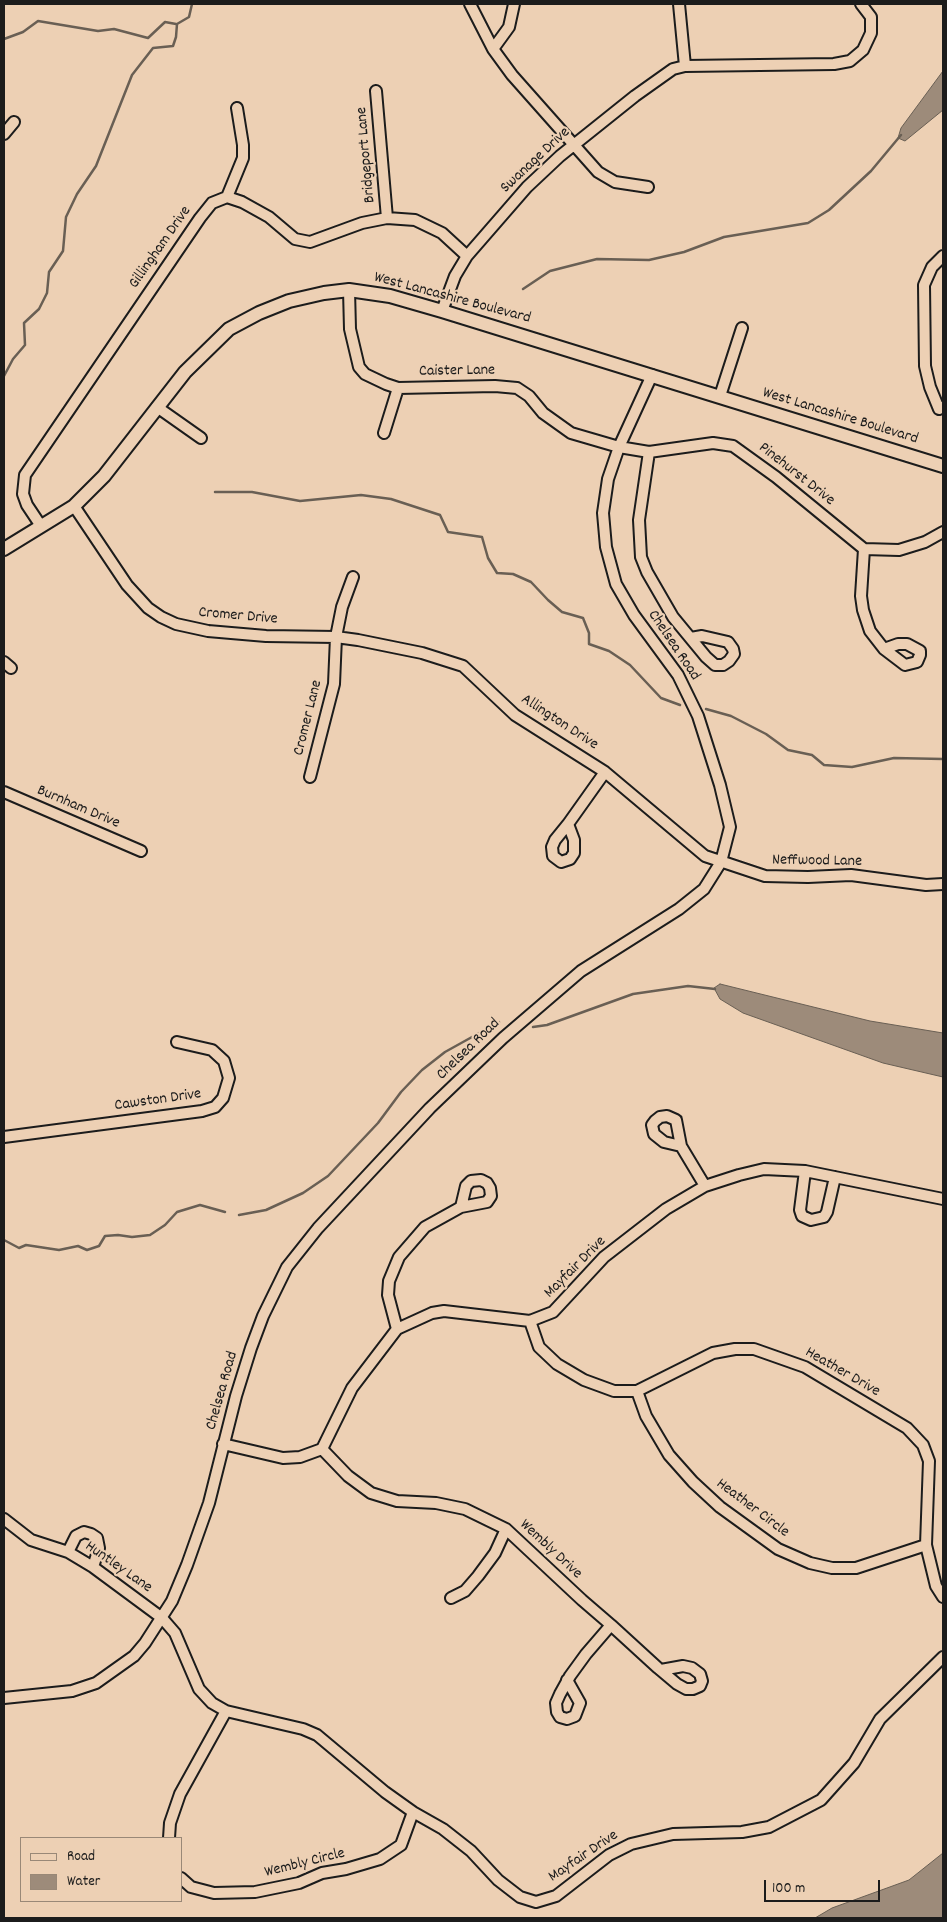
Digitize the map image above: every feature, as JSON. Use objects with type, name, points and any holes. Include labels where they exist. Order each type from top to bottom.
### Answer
[{"type":"main road","name":"West Lancashire Boulevard","points":[[4,549],[74,506],[104,476],[185,372],[229,329],[259,313],[289,301],[324,293],[349,290],[390,296],[442,310],[943,466]]},
{"type":"street","points":[[470,4],[494,49],[512,75],[605,178],[615,182],[648,187]]},
{"type":"street","points":[[494,49],[509,27],[514,4]]},
{"type":"street","points":[[679,4],[685,66]]},
{"type":"street","name":"Swanage Drive","points":[[442,310],[454,276],[466,256],[527,187],[574,145],[653,82],[673,70],[685,66],[834,64],[850,61],[863,50],[872,33],[871,17],[861,4]]},
{"type":"street","name":"Bridgeport Lane","points":[[376,90],[387,218]]},
{"type":"street","points":[[237,108],[243,144],[242,158],[227,197],[256,208],[295,240],[302,242],[320,240],[362,223],[387,218],[415,220],[442,233],[466,256]]},
{"type":"street","points":[[4,134],[14,122]]},
{"type":"street","name":"Gillingham Drive","points":[[41,526],[25,499],[22,484],[25,475],[200,218],[212,203],[227,197]]},
{"type":"street","points":[[942,410],[930,387],[925,366],[924,285],[932,267],[943,256]]},
{"type":"street","name":"Caister Lane","points":[[349,290],[350,329],[359,367],[373,379],[398,388],[495,386],[517,388],[530,396],[549,418],[571,433],[620,447]]},
{"type":"street","points":[[720,396],[742,328]]},
{"type":"street","name":"Chelsea Road","points":[[4,1698],[72,1691],[96,1683],[134,1656],[162,1618],[172,1601],[187,1566],[209,1503],[236,1396],[263,1316],[287,1267],[318,1228],[430,1108],[503,1038],[581,971],[679,910],[704,888],[722,862],[730,826],[720,785],[698,716],[678,675],[634,615],[616,584],[606,546],[603,513],[608,479],[652,375]]},
{"type":"street","points":[[384,432],[398,388]]},
{"type":"street","points":[[156,407],[201,438]]},
{"type":"street","name":"Pinehurst Drive","points":[[620,447],[650,452],[713,443],[733,446],[782,482],[864,549]]},
{"type":"street","points":[[650,452],[639,520],[642,557],[654,588],[673,617],[691,638]]},
{"type":"street","name":"Cromer Drive","points":[[74,506],[127,585],[148,608],[176,624],[208,632],[256,636],[336,637]]},
{"type":"street","points":[[884,649],[870,631],[863,610],[860,582],[864,549],[899,550],[925,542],[943,532]]},
{"type":"street","name":"Cromer Lane","points":[[310,777],[334,684],[336,637],[342,607],[352,577]]},
{"type":"street","name":"Allington Drive","points":[[336,637],[422,653],[463,666],[515,715],[605,772],[649,806],[690,845],[705,856],[722,862]]},
{"type":"street","points":[[568,824],[605,772]]},
{"type":"street","name":"Burnham Drive","points":[[4,792],[141,851]]},
{"type":"street","name":"Neffwood Lane","points":[[722,862],[765,876],[851,875],[926,885],[943,884]]},
{"type":"street","name":"Cawston Drive","points":[[4,1137],[202,1111],[215,1107],[222,1098],[229,1078],[224,1061],[212,1050],[178,1042]]},
{"type":"street","points":[[681,1146],[706,1186]]},
{"type":"street","name":"Mayfair Drive","points":[[322,1449],[352,1388],[397,1329],[432,1312],[444,1311],[530,1321],[553,1312],[604,1257],[666,1209],[706,1186],[739,1174],[764,1170],[805,1171],[943,1199]]},
{"type":"street","points":[[805,1171],[800,1210],[802,1216],[811,1220],[824,1217],[827,1212],[835,1177]]},
{"type":"street","points":[[397,1329],[388,1295],[389,1281],[398,1257],[425,1228],[461,1206]]},
{"type":"street","name":"Heather Drive","points":[[530,1321],[539,1347],[557,1364],[584,1380],[614,1391],[636,1391],[713,1353],[735,1349],[754,1349],[805,1367],[907,1428],[923,1445],[929,1469],[926,1544],[936,1586],[943,1596]]},
{"type":"street","name":"Heather Circle","points":[[636,1391],[646,1416],[669,1455],[720,1507],[778,1549],[810,1563],[832,1568],[856,1568],[926,1544]]},
{"type":"street","points":[[223,1444],[283,1458],[300,1457],[322,1449]]},
{"type":"street","name":"Wembly Drive","points":[[322,1449],[348,1476],[371,1493],[397,1501],[436,1503],[465,1509],[506,1529],[661,1670]]},
{"type":"street","name":"Huntley Lane","points":[[4,1519],[31,1540],[68,1552],[93,1567],[162,1618]]},
{"type":"street","points":[[451,1598],[465,1590],[478,1576],[495,1553],[506,1529]]},
{"type":"street","points":[[68,1552],[76,1536],[84,1532],[91,1534],[97,1538],[98,1548],[93,1567]]},
{"type":"street","name":"Mayfair Drive","points":[[162,1618],[175,1632],[199,1689],[212,1703],[226,1712],[303,1729],[317,1736],[413,1812],[443,1829],[471,1851],[498,1880],[520,1898],[536,1902],[556,1896],[609,1855],[631,1844],[673,1834],[742,1832],[769,1827],[821,1800],[854,1763],[880,1719],[943,1657]]},
{"type":"street","points":[[567,1680],[611,1625]]},
{"type":"street","points":[[169,1837],[170,1823],[180,1794],[226,1712]]},
{"type":"street","name":"Wembly Circle","points":[[182,1879],[191,1886],[214,1893],[255,1892],[299,1883],[322,1872],[346,1869],[380,1859],[401,1845],[413,1812]]},
{"type":"water","points":[[943,71],[943,110],[905,141],[898,138],[901,128]]},
{"type":"water","points":[[720,984],[870,1021],[943,1033],[943,1077],[883,1063],[743,1013],[720,999],[714,988]]},
{"type":"water","points":[[943,1853],[943,1918],[815,1918],[832,1908],[909,1880]]},
{"type":"waterway","points":[[4,376],[13,359],[25,345],[24,323],[39,309],[47,293],[49,272],[63,251],[66,217],[77,194],[96,166],[132,75],[153,48],[173,46],[177,24],[189,17],[192,4]]},
{"type":"waterway","points":[[4,39],[23,32],[38,21],[98,31],[114,29],[148,38],[165,22],[176,24]]},
{"type":"waterway","points":[[523,289],[550,271],[597,259],[649,260],[684,252],[724,237],[808,223],[829,210],[871,171],[901,135]]},
{"type":"waterway","points":[[215,492],[252,492],[300,501],[361,495],[391,499],[440,515],[448,532],[482,537],[488,558],[497,573],[513,574],[531,582],[562,612],[583,618],[589,633],[589,644],[609,651],[630,665],[661,698],[680,705]]},
{"type":"waterway","points":[[706,709],[731,716],[766,734],[788,750],[812,755],[824,765],[852,767],[894,758],[943,759]]},
{"type":"waterway","points":[[533,1027],[547,1025],[633,994],[688,986],[715,989]]},
{"type":"waterway","points":[[239,1215],[266,1210],[303,1193],[328,1176],[378,1123],[401,1092],[422,1070],[445,1052],[499,1022]]},
{"type":"waterway","points":[[4,1240],[19,1248],[26,1245],[59,1250],[78,1246],[87,1250],[99,1246],[105,1236],[132,1237],[150,1235],[165,1225],[177,1212],[200,1205],[225,1212]]}]
